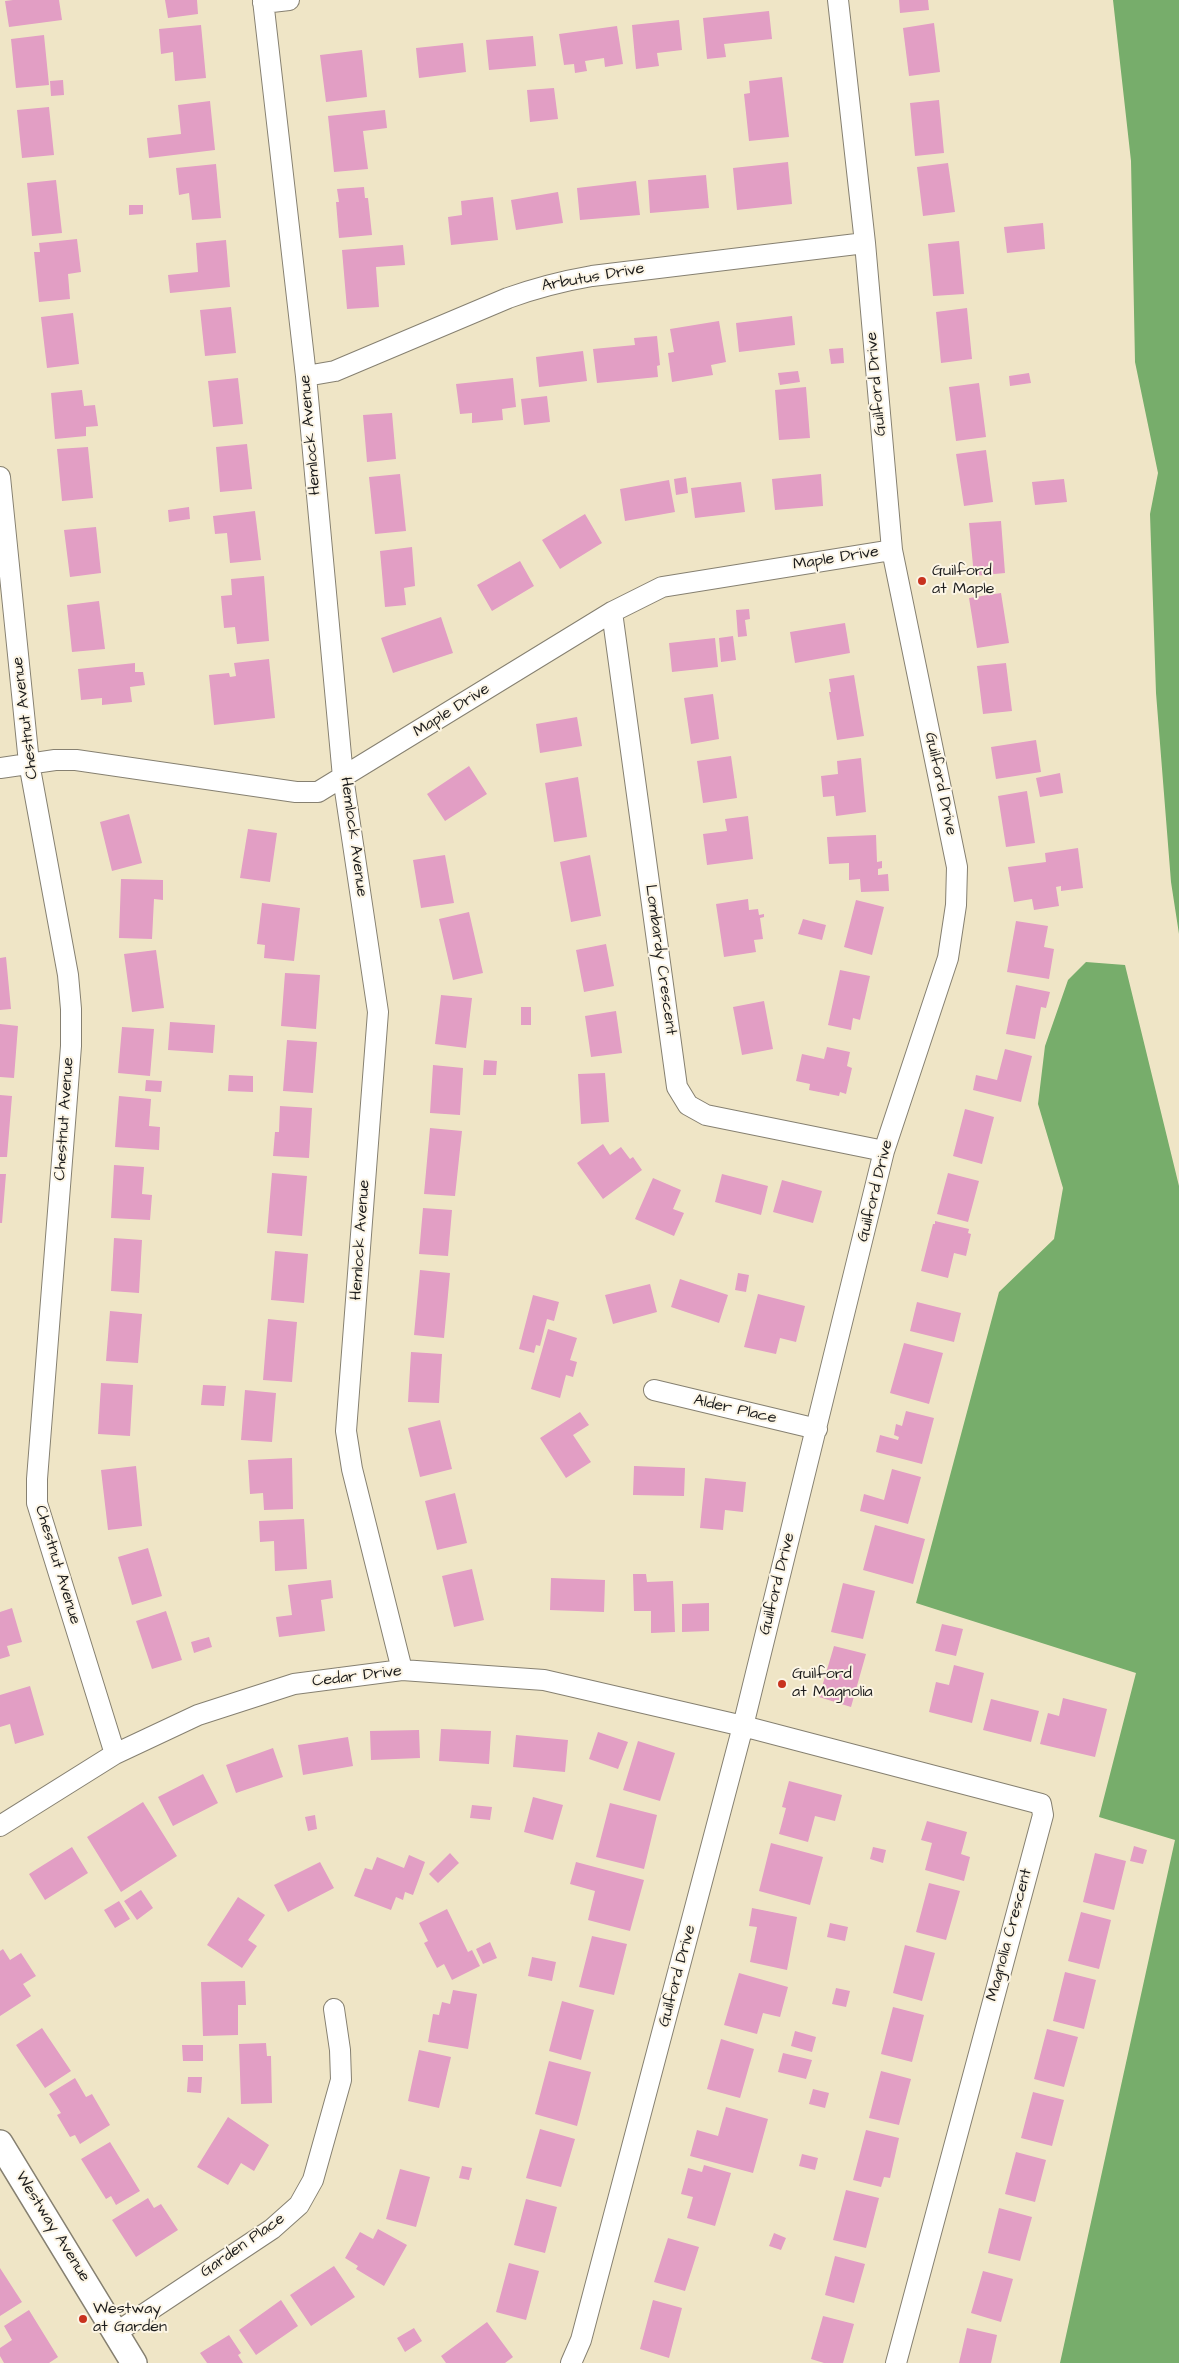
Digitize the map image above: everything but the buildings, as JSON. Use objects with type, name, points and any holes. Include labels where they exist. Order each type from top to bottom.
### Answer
[{"type":"street","points":[[263,2],[289,0]]},
{"type":"street","name":"Guilford Drive","points":[[572,2363],[583,2330],[743,1726],[884,1151],[948,958],[956,905],[957,867],[892,550],[865,243],[838,0]]},
{"type":"street","name":"Hemlock Avenue","points":[[263,2],[306,376],[343,777],[378,1012],[346,1431],[352,1469],[402,1670]]},
{"type":"street","name":"Arbutus Drive","points":[[306,376],[335,371],[535,288],[601,275],[865,243]]},
{"type":"street","name":"Chestnut Avenue","points":[[0,477],[29,763],[68,975],[71,1009],[71,1046],[37,1479],[37,1503],[115,1754]]},
{"type":"street","name":"Maple Drive","points":[[0,768],[29,763],[76,760],[296,792],[318,792],[612,612],[662,587],[892,550]]},
{"type":"street","name":"Lombardy Crescent","points":[[612,612],[677,1087],[688,1105],[706,1116],[884,1151]]},
{"type":"street","name":"Alder Place","points":[[654,1390],[817,1429]]},
{"type":"street","name":"Cedar Drive","points":[[0,1826],[115,1754],[198,1715],[294,1684],[402,1670],[544,1680],[743,1726]]},
{"type":"street","name":"Magnolia Crescent","points":[[743,1726],[1041,1804],[1043,1815],[896,2363]]},
{"type":"street","name":"Garden Place","points":[[117,2332],[272,2229],[299,2205],[313,2180],[341,2080],[340,2050],[334,2009]]},
{"type":"street","name":"Westway Avenue","points":[[0,2143],[117,2332],[134,2363]]},
{"type":"green space","points":[[1113,0],[1179,0],[1179,934],[1171,882],[1156,693],[1150,514],[1158,473],[1135,362],[1131,161]]},
{"type":"green space","points":[[1086,962],[1125,965],[1179,1186],[1179,2363],[1060,2363],[1175,1840],[1099,1817],[1136,1673],[916,1603],[999,1292],[1054,1239],[1063,1188],[1038,1104],[1045,1046],[1068,980]]},
{"type":"place","name":"Guilford at Maple","points":[[922,581]]},
{"type":"place","name":"Guilford at Magnolia","points":[[782,1684]]},
{"type":"place","name":"Westway at Garden","points":[[83,2319]]}]
